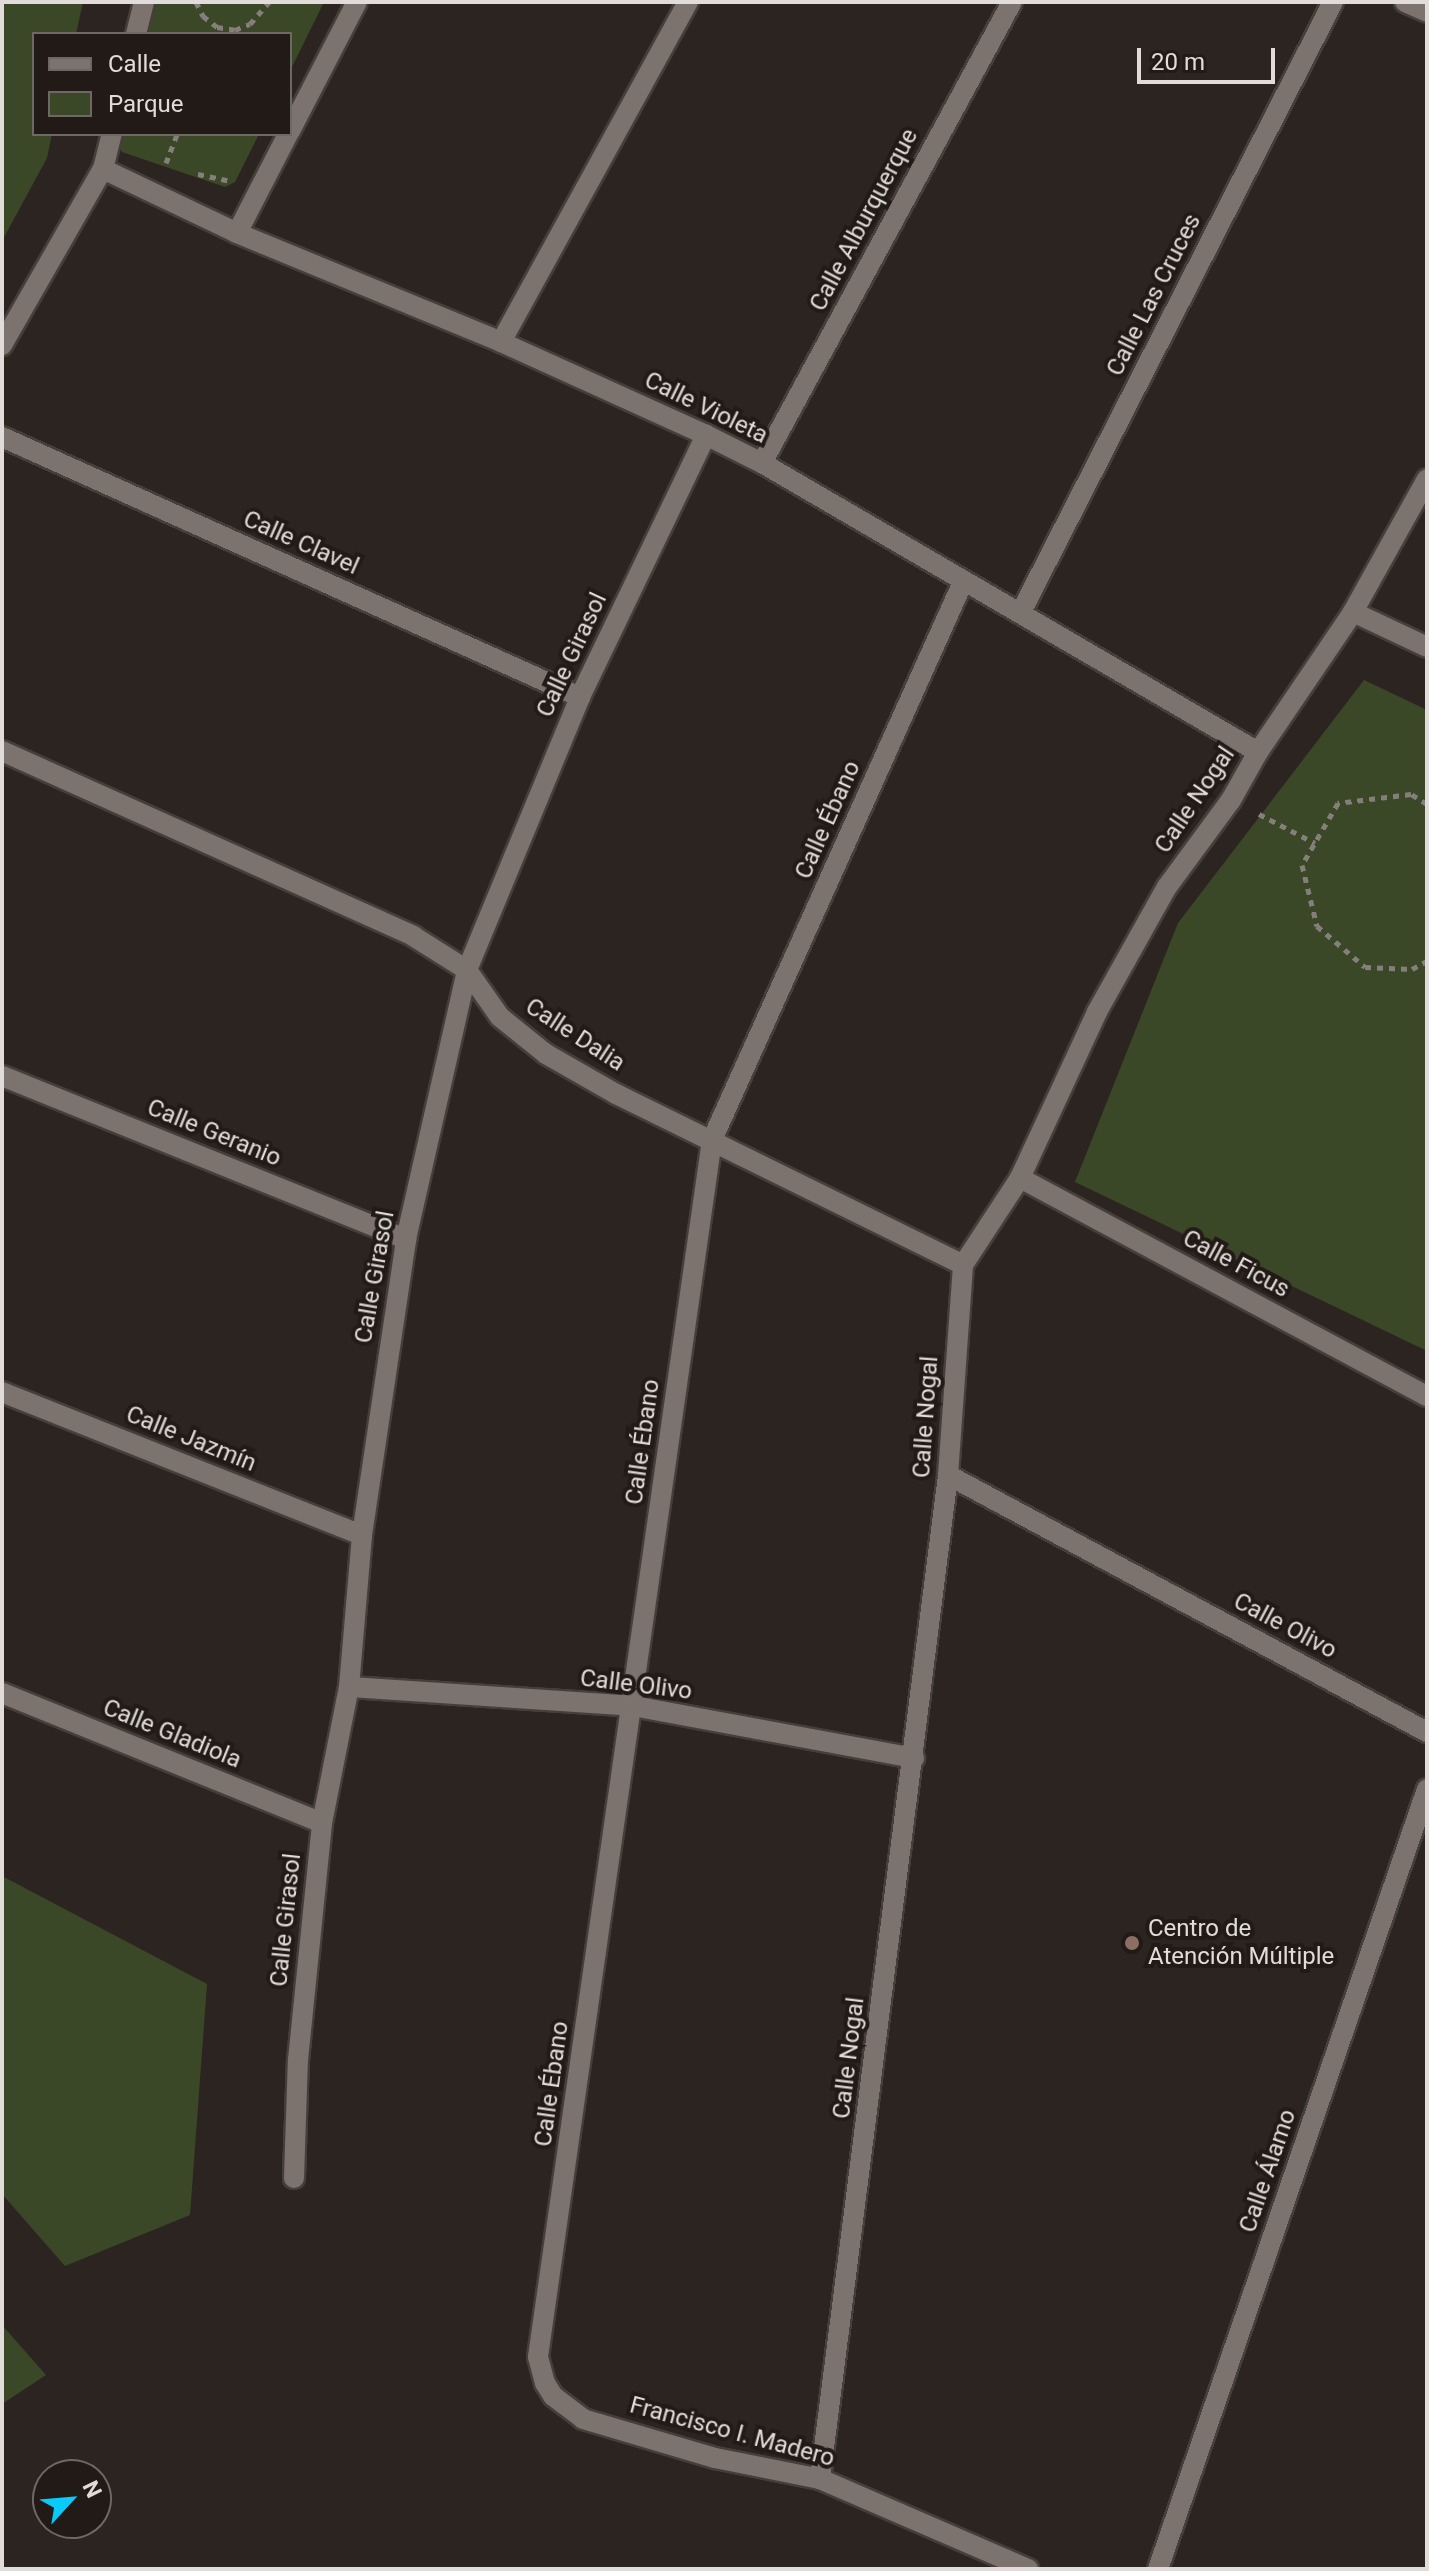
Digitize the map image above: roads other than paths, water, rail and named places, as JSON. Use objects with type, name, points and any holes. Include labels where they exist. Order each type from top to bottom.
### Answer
[{"type":"street","points":[[136,32],[144,2]]},
{"type":"street","points":[[292,126],[357,2]]},
{"type":"street","points":[[501,342],[688,2]]},
{"type":"street","name":"Calle Alburquerque","points":[[762,463],[1012,2]]},
{"type":"street","name":"Calle Las Cruces","points":[[1021,612],[1333,2]]},
{"type":"street","points":[[1405,2],[1427,12]]},
{"type":"street","points":[[2,345],[103,169],[111,136]]},
{"type":"street","points":[[237,233],[287,136]]},
{"type":"street","name":"Calle Violeta","points":[[103,169],[237,233],[501,342],[762,463],[1258,752]]},
{"type":"street","name":"Calle Girasol","points":[[294,2178],[298,2060],[322,1823],[349,1687],[362,1535],[406,1239],[467,970],[580,697],[706,435]]},
{"type":"street","name":"Calle Clavel","points":[[2,437],[580,697]]},
{"type":"street","name":"Calle Nogal","points":[[820,2479],[948,1475],[963,1265],[1020,1178],[1097,1012],[1167,887],[1231,800],[1258,752],[1353,612],[1427,479]]},
{"type":"street","name":"Calle Ébano","points":[[538,2357],[712,1140],[963,582]]},
{"type":"street","points":[[1353,612],[1427,647]]},
{"type":"street","name":"Calle Dalia","points":[[2,751],[413,936],[467,970],[500,1017],[546,1054],[616,1094],[963,1265]]},
{"type":"street","name":"Calle Geranio","points":[[2,1076],[406,1239]]},
{"type":"street","name":"Calle Ficus","points":[[1020,1178],[1427,1396]]},
{"type":"street","name":"Calle Jazmín","points":[[2,1392],[362,1535]]},
{"type":"street","name":"Calle Olivo","points":[[948,1475],[1427,1732]]},
{"type":"street","name":"Calle Olivo","points":[[349,1687],[633,1706],[914,1758]]},
{"type":"street","name":"Calle Gladiola","points":[[2,1693],[322,1823]]},
{"type":"street","name":"Calle Álamo","points":[[1158,2569],[1427,1789]]},
{"type":"street","name":"Francisco I. Madero","points":[[538,2357],[545,2383],[553,2396],[583,2419],[715,2458],[820,2479],[1028,2569]]},
{"type":"place","name":"Centro de Atención Múltiple","points":[[1132,1943]]}]
